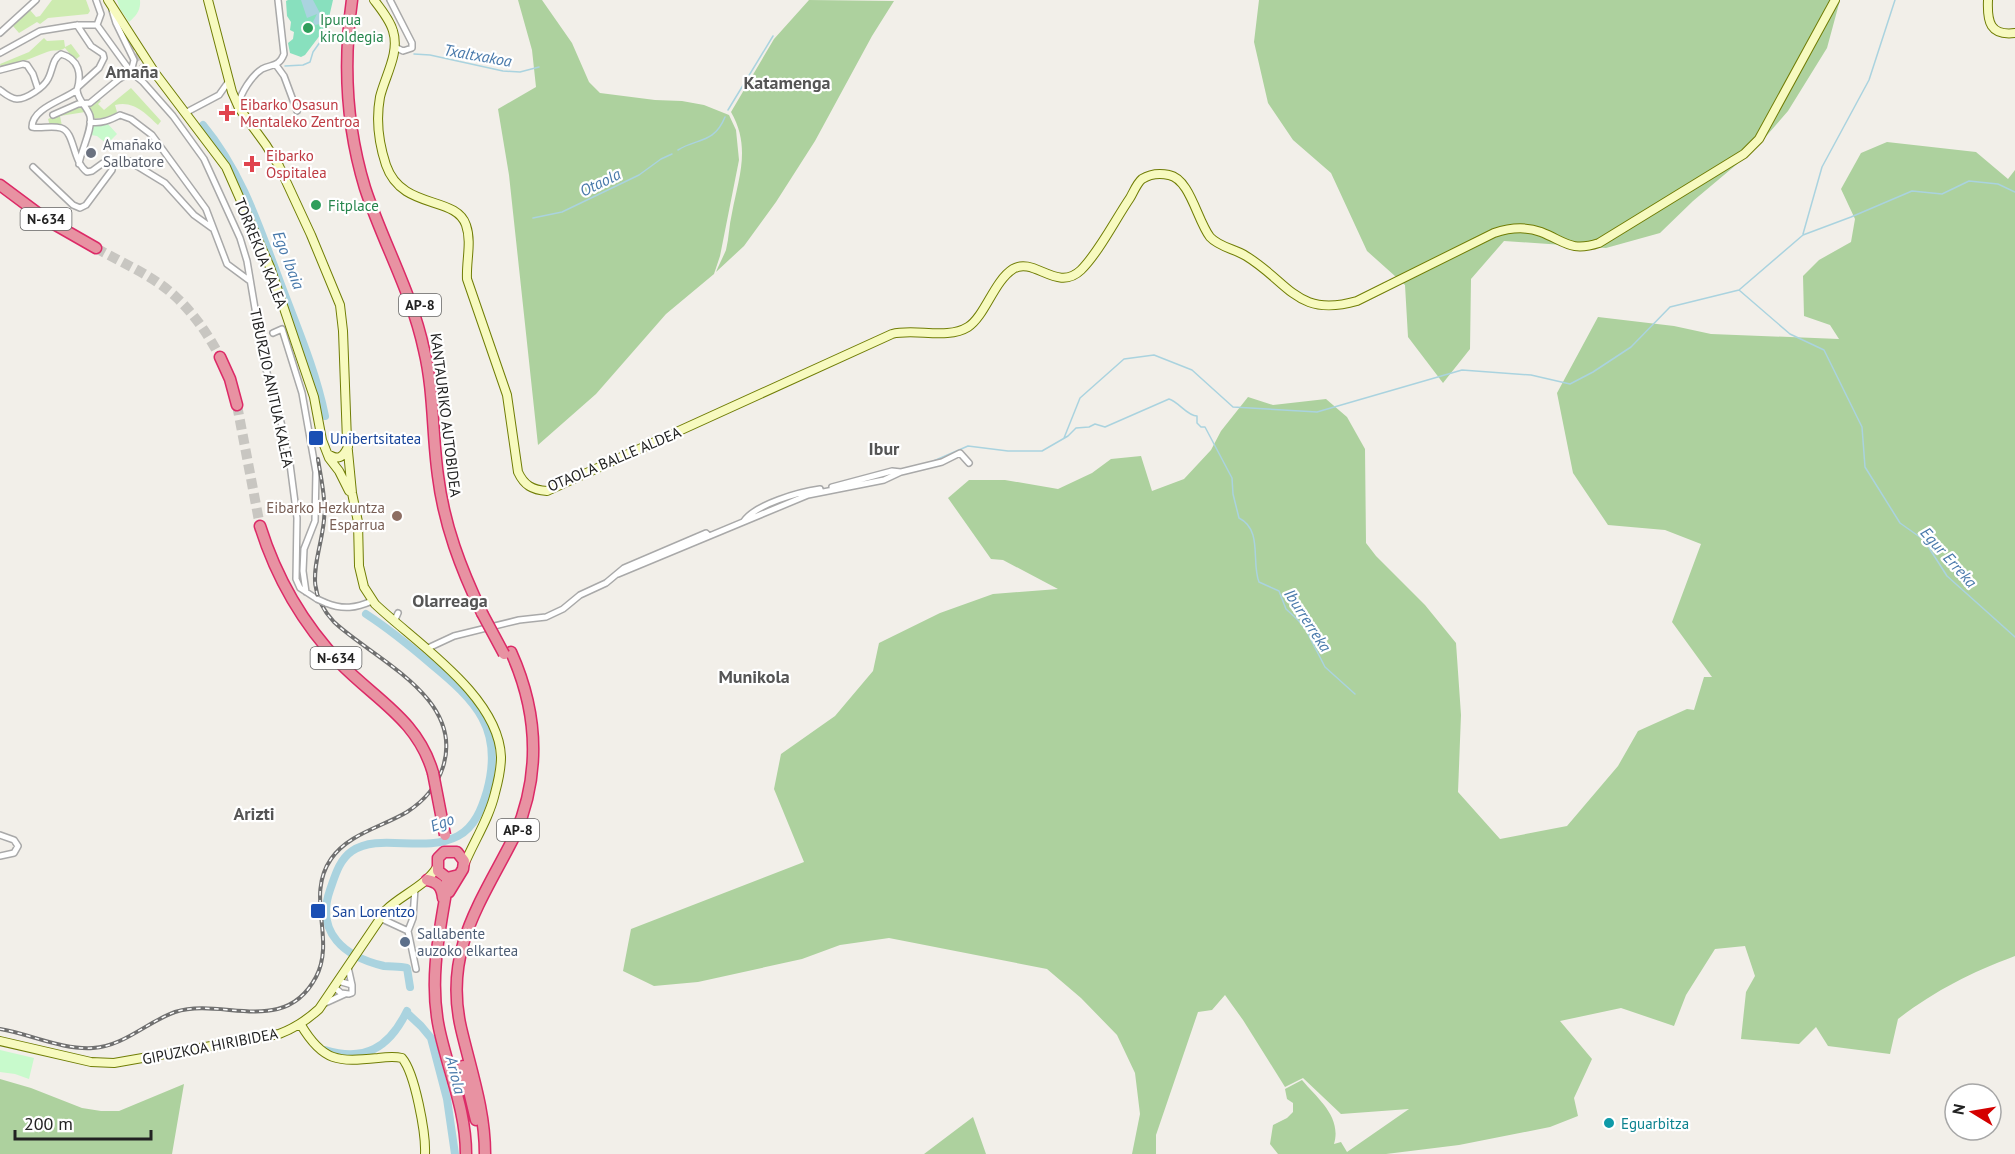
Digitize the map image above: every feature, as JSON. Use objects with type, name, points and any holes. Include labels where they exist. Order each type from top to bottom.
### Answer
[{"type":"highway","name":"KANTAURIKO AUTOBIDEA","points":[[352,0],[346,72],[347,103],[356,153],[366,189],[407,290],[420,329],[429,374],[438,475],[445,515],[458,559],[507,653],[524,715],[527,740],[524,782],[515,816],[469,906],[456,940],[450,966],[457,1026]]},
{"type":"highway","name":"KANTAURIKO AUTOBIDEA","points":[[358,0],[352,72],[353,103],[362,151],[372,187],[410,277],[426,325],[438,396],[447,498],[464,554],[486,612]]},
{"type":"highway","name":"N-634","points":[[0,185],[47,220],[96,248]]},
{"type":"highway","points":[[220,357],[230,379],[237,405]]},
{"type":"highway","name":"N-634","points":[[260,526],[274,564],[306,620],[341,664],[395,712],[413,731],[425,749],[433,773],[449,847],[461,870]]},
{"type":"highway","name":"N-634","points":[[437,867],[449,847]]},
{"type":"highway","points":[[437,867],[445,877],[445,898],[435,964],[436,1007],[439,1028],[464,1124],[466,1154]]},
{"type":"highway","points":[[445,877],[461,870]]},
{"type":"highway","points":[[445,898],[461,870]]},
{"type":"highway","points":[[426,881],[436,883],[442,889],[443,910]]},
{"type":"highway","name":"AP-8","points":[[457,1026],[476,1116],[478,1154]]},
{"type":"highway","name":"AP-8","points":[[457,1026],[483,1115],[485,1154]]},
{"type":"street","points":[[0,33],[36,0]]},
{"type":"street","points":[[0,54],[40,31],[97,25],[101,14],[96,0]]},
{"type":"street","points":[[208,0],[232,93],[279,166],[340,305],[358,566],[364,587],[374,603],[478,699],[491,722],[498,742],[501,756],[495,796],[461,870]]},
{"type":"street","points":[[238,105],[244,90],[262,69],[276,65],[284,54],[278,0]]},
{"type":"street","points":[[374,0],[394,31],[395,47],[403,51],[412,48],[412,43],[390,0]]},
{"type":"street","name":"OTAOLA BALLE ALDEA","points":[[395,47],[380,100],[379,139],[387,167],[395,182],[406,192],[422,200],[450,208],[465,222],[470,238],[466,263],[467,279],[507,394],[518,472],[528,486],[547,491],[892,334],[903,331],[947,333],[968,327],[990,294],[1013,269],[1023,266],[1033,267],[1047,275],[1062,278],[1080,271],[1142,180],[1155,174],[1170,175],[1181,181],[1204,228],[1213,240],[1252,259],[1301,298],[1326,307],[1357,301],[1507,228],[1540,231],[1567,246],[1577,248],[1599,243],[1752,148],[1760,139],[1835,0]]},
{"type":"street","points":[[1988,0],[1989,20],[1993,29],[1999,33],[2015,33]]},
{"type":"street","points":[[53,115],[78,104],[90,103],[131,72],[134,60],[116,23],[109,2]]},
{"type":"street","name":"TORREKUA KALEA","points":[[109,2],[155,73],[226,167],[270,267],[314,397],[322,440],[349,491],[357,528]]},
{"type":"street","name":"TIBURZIO ANITUA KALEA","points":[[97,25],[99,31],[131,72],[173,116],[204,159],[240,238],[264,362],[290,464],[297,518],[295,566],[301,583],[306,592],[317,599],[343,608],[374,603]]},
{"type":"street","points":[[77,26],[91,46],[103,54],[104,58],[99,68],[78,88],[43,110],[32,121],[32,127],[60,128],[67,131],[79,164],[84,170],[92,171],[103,163],[129,162],[165,183],[194,215],[212,228]]},
{"type":"street","points":[[0,90],[10,97],[19,99],[38,89],[48,79],[54,60],[58,56],[61,54],[70,58],[77,65],[80,78],[78,88],[80,100],[89,114],[90,122],[79,164]]},
{"type":"street","points":[[0,70],[27,65],[38,89]]},
{"type":"street","points":[[276,65],[284,76],[297,111]]},
{"type":"street","points":[[151,77],[202,137]]},
{"type":"street","points":[[229,82],[238,88],[249,84]]},
{"type":"street","points":[[219,95],[229,82]]},
{"type":"street","points":[[185,113],[219,95],[244,90]]},
{"type":"street","points":[[90,122],[97,123],[120,115],[131,119],[152,135],[206,209],[227,264],[250,281]]},
{"type":"street","points":[[33,167],[73,205],[80,208],[86,205],[112,170],[113,163]]},
{"type":"street","points":[[201,219],[206,209]]},
{"type":"street","points":[[233,269],[240,271],[247,265]]},
{"type":"street","name":"TIBURZIO ANITUA KALEA","points":[[273,333],[282,329],[302,393],[314,457],[317,488],[315,521],[304,549],[301,583]]},
{"type":"street","points":[[327,453],[334,458],[340,458],[348,447]]},
{"type":"street","points":[[426,649],[454,636],[519,620],[546,617],[563,609],[580,595],[606,583],[624,568],[706,533],[709,536],[808,495],[884,480],[901,472],[942,462],[960,453],[969,463]]},
{"type":"street","points":[[394,622],[398,613]]},
{"type":"street","points":[[0,836],[14,840],[18,846],[14,853],[0,856]]},
{"type":"street","points":[[449,847],[471,848]]},
{"type":"street","points":[[426,881],[437,867]]},
{"type":"street","points":[[426,881],[445,877]]},
{"type":"street","name":"GIPUZKOA HIRIBIDEA","points":[[0,1041],[91,1062],[114,1063],[279,1034],[301,1025],[322,1005],[380,918],[393,903],[426,881]]},
{"type":"street","points":[[415,888],[413,918],[408,931],[416,969]]},
{"type":"street","points":[[380,918],[408,931]]},
{"type":"street","points":[[322,1005],[352,993],[350,963]]},
{"type":"street","points":[[336,984],[352,985]]},
{"type":"street","points":[[336,984],[345,994]]},
{"type":"street","points":[[301,1025],[318,1049],[328,1056],[352,1060],[402,1058],[411,1077],[425,1136],[425,1154]]},
{"type":"green space","points":[[52,0],[86,0],[90,11],[88,14],[48,18],[19,33],[13,26],[30,10],[36,17],[40,16]]},
{"type":"green space","points":[[117,0],[140,0],[138,12],[129,22],[120,9]]},
{"type":"green space","name":"Ipurua kiroldegia","points":[[333,0],[327,26],[301,57],[290,53],[288,43],[293,39],[294,32],[290,30],[291,22],[287,16],[286,1]]},
{"type":"green space","points":[[518,0],[542,0],[572,43],[589,82],[600,93],[682,101],[704,105],[729,115],[736,130],[739,160],[720,256],[714,274],[666,314],[596,394],[538,445],[509,175],[498,109],[536,87],[532,50]]},
{"type":"green space","points":[[809,0],[894,1],[872,36],[815,141],[776,202],[744,246],[716,272],[726,250],[742,162],[741,137],[731,112],[774,39]]},
{"type":"green space","points":[[1259,0],[1840,0],[1827,48],[1788,111],[1755,149],[1693,201],[1660,233],[1606,248],[1504,241],[1471,279],[1470,349],[1443,383],[1408,337],[1405,285],[1367,251],[1331,173],[1293,140],[1268,103],[1254,42]]},
{"type":"green space","points":[[44,38],[47,41],[64,40],[65,47],[71,44],[80,56],[75,60],[65,48],[49,51],[1,68],[0,64],[29,52]]},
{"type":"green space","points":[[131,88],[161,121],[158,125],[139,109],[128,104],[115,105],[117,112],[111,117],[91,119],[86,105],[98,99],[101,101],[98,104],[104,110]]},
{"type":"green space","points":[[82,106],[85,112],[60,116],[62,126],[50,126],[48,119]]},
{"type":"green space","points":[[107,123],[117,134],[107,144],[97,136],[91,135],[93,124]]},
{"type":"green space","points":[[1887,142],[1976,152],[2008,179],[2015,170],[2015,956],[1954,983],[1898,1019],[1890,1054],[1828,1046],[1816,1027],[1799,1044],[1741,1039],[1746,992],[1755,976],[1745,946],[1715,949],[1686,995],[1674,1026],[1621,1008],[1560,1021],[1592,1059],[1574,1098],[1578,1116],[1550,1127],[1459,1145],[1386,1154],[1278,1154],[1270,1144],[1273,1125],[1293,1112],[1293,1103],[1287,1099],[1285,1089],[1302,1080],[1332,1117],[1336,1134],[1334,1144],[1341,1142],[1347,1152],[1409,1109],[1341,1114],[1303,1078],[1285,1087],[1225,995],[1212,1010],[1198,1012],[1156,1135],[1156,1154],[1132,1154],[1140,1114],[1135,1073],[1117,1035],[1081,998],[1047,969],[889,938],[840,945],[802,959],[698,982],[654,986],[623,971],[631,929],[804,862],[774,789],[781,754],[835,716],[873,671],[879,643],[940,613],[993,594],[1058,589],[1003,560],[991,559],[948,498],[969,480],[1005,480],[1058,489],[1092,473],[1111,459],[1141,456],[1152,491],[1184,479],[1211,450],[1221,431],[1248,397],[1273,405],[1326,399],[1347,417],[1365,449],[1366,543],[1425,605],[1456,643],[1461,715],[1458,792],[1500,839],[1567,826],[1618,766],[1638,731],[1687,709],[1694,710],[1704,677],[1712,677],[1672,622],[1701,544],[1665,530],[1608,525],[1573,473],[1557,393],[1598,317],[1674,326],[1711,334],[1839,339],[1830,325],[1804,316],[1803,276],[1819,260],[1851,242],[1855,219],[1841,189],[1861,153]]},
{"type":"green space","points":[[0,1050],[34,1058],[29,1079],[0,1072]]},
{"type":"green space","points":[[0,1079],[31,1088],[82,1108],[101,1111],[119,1111],[184,1084],[172,1154],[0,1154]]},
{"type":"green space","points":[[973,1117],[986,1154],[924,1154]]},
{"type":"water","points":[[301,0],[313,0],[321,15],[320,24],[315,25],[313,22],[317,14],[307,18]]},
{"type":"waterway","points":[[1803,234],[1822,167],[1869,80],[1895,0]]},
{"type":"waterway","name":"Txaltxakoa","points":[[285,66],[303,65],[310,62],[313,52],[325,35]]},
{"type":"waterway","name":"Otaola","points":[[728,110],[773,36]]},
{"type":"waterway","name":"Txaltxakoa","points":[[414,54],[430,55],[503,71],[520,72],[539,67]]},
{"type":"waterway","name":"Otaola","points":[[678,150],[716,132],[725,117]]},
{"type":"waterway","name":"Ego Ibaia","points":[[203,125],[229,163],[250,204],[307,352],[325,416]]},
{"type":"waterway","name":"Otaola","points":[[533,218],[562,212],[639,175],[672,154]]},
{"type":"waterway","points":[[1064,438],[1080,398],[1124,359],[1154,355],[1192,370],[1233,407],[1317,412],[1462,370],[1531,375],[1570,384],[1631,347],[1670,307],[1739,290],[1803,235],[1912,191],[1942,194],[1969,181],[1998,184],[2015,192]]},
{"type":"waterway","name":"Egur Erreka","points":[[1739,290],[1790,334],[1824,350],[1862,427],[1865,467],[1900,523],[1924,540],[1947,576],[2015,637]]},
{"type":"waterway","name":"Iburrerreka","points":[[929,463],[968,446],[1008,451],[1042,451],[1068,436],[1076,428],[1095,424],[1105,427],[1169,399],[1173,401],[1190,414],[1197,416],[1197,423],[1205,427],[1232,478],[1239,518],[1246,523],[1254,538],[1259,582],[1279,591],[1286,609],[1306,630],[1325,667],[1355,694]]},
{"type":"waterway","name":"Ego","points":[[366,614],[407,644],[461,691],[482,718],[489,733],[492,750],[487,791],[480,810],[469,828],[445,841],[417,844],[375,843],[363,846],[352,851],[344,859],[330,890],[326,905],[327,919],[330,931],[337,941],[346,949],[370,962],[407,968],[410,987]]},
{"type":"waterway","name":"Ego","points":[[325,1050],[352,1054],[374,1049],[392,1034],[407,1011]]},
{"type":"waterway","name":"Ariola","points":[[407,1013],[431,1038],[447,1099],[455,1154]]},
{"type":"tunnel","points":[[123,33],[151,77]]},
{"type":"tunnel","points":[[96,248],[167,289],[189,310],[211,340],[220,357]]},
{"type":"tunnel","points":[[237,405],[260,526]]},
{"type":"railway","points":[[0,1029],[70,1047],[93,1048],[115,1043],[175,1012],[194,1009],[252,1011],[287,1006],[303,995],[316,977],[321,963],[323,933],[320,888],[331,859],[338,850],[356,837],[413,808],[424,798],[437,780],[443,767],[446,743],[441,721],[429,701],[392,666],[334,622],[318,596],[315,572],[324,512],[318,459]]},
{"type":"place","name":"Ipurua kiroldegia","points":[[308,28]]},
{"type":"place","name":"Eibarko Osasun Mentaleko Zentroa","points":[[227,113]]},
{"type":"place","name":"Amañako Salbatore","points":[[91,153]]},
{"type":"place","name":"Eibarko Ospitalea","points":[[252,164]]},
{"type":"place","name":"Fitplace","points":[[316,205]]},
{"type":"place","name":"Unibertsitatea","points":[[316,438]]},
{"type":"place","name":"Eibarko Hezkuntza Esparrua","points":[[397,516]]},
{"type":"place","name":"San Lorentzo","points":[[318,911]]},
{"type":"place","name":"Sallabente auzoko elkartea","points":[[405,942]]},
{"type":"place","name":"Eguarbitza","points":[[1609,1123]]},
{"type":"district","name":"Amaña","points":[[132,71]]},
{"type":"district","name":"Katamenga","points":[[787,82]]},
{"type":"district","name":"Ibur","points":[[884,448]]},
{"type":"district","name":"Olarreaga","points":[[450,600]]},
{"type":"district","name":"Munikola","points":[[754,676]]},
{"type":"district","name":"Arizti","points":[[254,813]]}]
